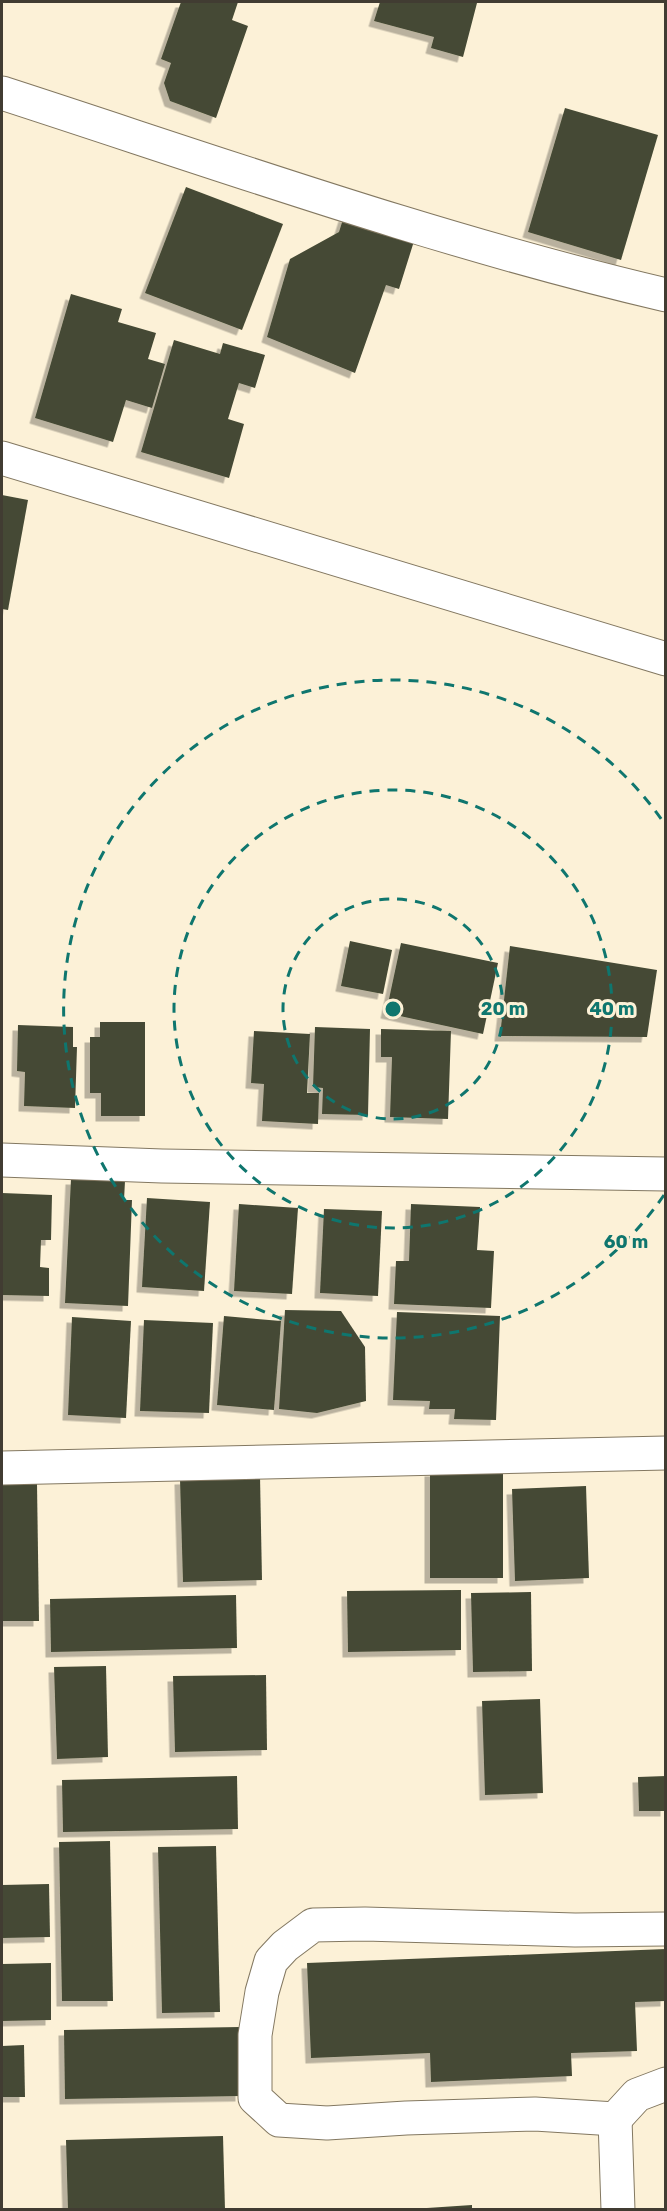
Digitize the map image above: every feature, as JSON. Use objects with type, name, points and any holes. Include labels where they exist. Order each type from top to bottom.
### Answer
[{"type":"street","points":[[2,93],[388,218],[603,280],[666,294]]},
{"type":"street","points":[[2,458],[666,659]]},
{"type":"street","points":[[2,1160],[162,1166],[666,1174]]},
{"type":"street","points":[[2,1468],[666,1453]]},
{"type":"street","points":[[615,2119],[535,2114],[327,2123],[279,2120],[255,2098],[255,2035],[262,1992],[271,1961],[285,1946],[313,1925],[356,1924],[574,1930],[666,1929]]},
{"type":"street","points":[[618,2210],[615,2119],[637,2096],[666,2084]]},
{"type":"building","points":[[181,2],[238,2],[232,20],[248,26],[216,118],[170,101],[164,83],[171,63],[161,59]]},
{"type":"building","points":[[380,2],[477,3],[463,57],[431,48],[434,37],[374,21]]},
{"type":"building","points":[[565,108],[658,135],[621,260],[528,232]]},
{"type":"building","points":[[186,187],[283,224],[242,330],[145,293]]},
{"type":"building","points":[[344,216],[415,238],[399,289],[386,285],[355,373],[267,337],[290,259],[339,232]]},
{"type":"building","points":[[71,294],[122,309],[118,322],[156,333],[148,359],[165,364],[152,408],[126,400],[113,442],[35,418]]},
{"type":"building","points":[[174,340],[220,354],[223,343],[265,355],[255,388],[239,383],[228,419],[244,424],[229,478],[141,452]]},
{"type":"building","points":[[2,495],[28,500],[8,610],[2,609]]},
{"type":"building","points":[[350,941],[392,950],[383,994],[341,986]]},
{"type":"building","points":[[401,943],[498,963],[483,1034],[386,1013]]},
{"type":"building","points":[[510,946],[657,970],[647,1037],[500,1036]]},
{"type":"building","points":[[100,1022],[145,1022],[145,1116],[101,1116],[101,1093],[90,1093],[90,1037],[100,1037]]},
{"type":"building","points":[[18,1025],[73,1027],[73,1047],[77,1047],[75,1108],[24,1106],[25,1072],[17,1071]]},
{"type":"building","points":[[315,1027],[370,1029],[368,1115],[322,1114],[323,1088],[313,1087]]},
{"type":"building","points":[[381,1029],[451,1031],[448,1119],[390,1117],[392,1057],[381,1057]]},
{"type":"building","points":[[254,1031],[310,1034],[307,1093],[319,1093],[318,1124],[262,1121],[264,1084],[251,1083]]},
{"type":"building","points":[[71,1179],[125,1181],[124,1200],[132,1200],[128,1306],[65,1303]]},
{"type":"building","points":[[2,1193],[52,1195],[51,1240],[41,1240],[40,1267],[49,1268],[49,1296],[2,1295]]},
{"type":"building","points":[[147,1198],[210,1202],[204,1291],[142,1287]]},
{"type":"building","points":[[239,1204],[298,1208],[292,1294],[234,1291]]},
{"type":"building","points":[[411,1204],[480,1207],[477,1250],[494,1251],[491,1308],[394,1304],[396,1261],[409,1261]]},
{"type":"building","points":[[324,1209],[382,1211],[378,1296],[320,1293]]},
{"type":"building","points":[[285,1310],[341,1311],[365,1347],[366,1401],[317,1413],[279,1409]]},
{"type":"building","points":[[397,1312],[500,1316],[496,1420],[454,1419],[455,1409],[429,1409],[430,1401],[393,1400]]},
{"type":"building","points":[[224,1316],[281,1321],[274,1410],[217,1405]]},
{"type":"building","points":[[72,1317],[131,1321],[126,1418],[68,1415]]},
{"type":"building","points":[[144,1320],[213,1323],[209,1413],[140,1411]]},
{"type":"building","points":[[430,1471],[503,1471],[503,1578],[430,1578]]},
{"type":"building","points":[[260,1476],[262,1580],[183,1582],[180,1479]]},
{"type":"building","points":[[2,1484],[37,1484],[39,1621],[2,1621]]},
{"type":"building","points":[[586,1486],[589,1578],[515,1581],[512,1489]]},
{"type":"building","points":[[461,1590],[461,1650],[348,1652],[347,1591]]},
{"type":"building","points":[[531,1592],[532,1671],[473,1672],[471,1593]]},
{"type":"building","points":[[236,1595],[237,1648],[51,1652],[50,1599]]},
{"type":"building","points":[[106,1666],[108,1757],[57,1759],[54,1667]]},
{"type":"building","points":[[266,1675],[267,1750],[175,1752],[173,1676]]},
{"type":"building","points":[[540,1699],[543,1793],[485,1795],[482,1701]]},
{"type":"building","points":[[237,1776],[238,1829],[63,1832],[62,1780]]},
{"type":"building","points":[[666,1776],[666,1811],[639,1811],[638,1777]]},
{"type":"building","points":[[110,1841],[113,2001],[62,2001],[59,1842]]},
{"type":"building","points":[[216,1846],[220,2012],[162,2013],[158,1847]]},
{"type":"building","points":[[49,1884],[50,1937],[2,1938],[2,1885]]},
{"type":"building","points":[[666,1949],[666,2001],[635,2002],[637,2051],[571,2053],[572,2076],[431,2082],[430,2053],[311,2058],[307,1963]]},
{"type":"building","points":[[51,1963],[51,2020],[2,2021],[2,1964]]},
{"type":"building","points":[[240,2027],[241,2096],[65,2099],[64,2030]]},
{"type":"building","points":[[24,2045],[25,2097],[2,2097],[2,2046]]},
{"type":"building","points":[[223,2136],[225,2210],[68,2210],[66,2140]]},
{"type":"building","points":[[472,2205],[472,2210],[427,2210],[427,2208]]}]
